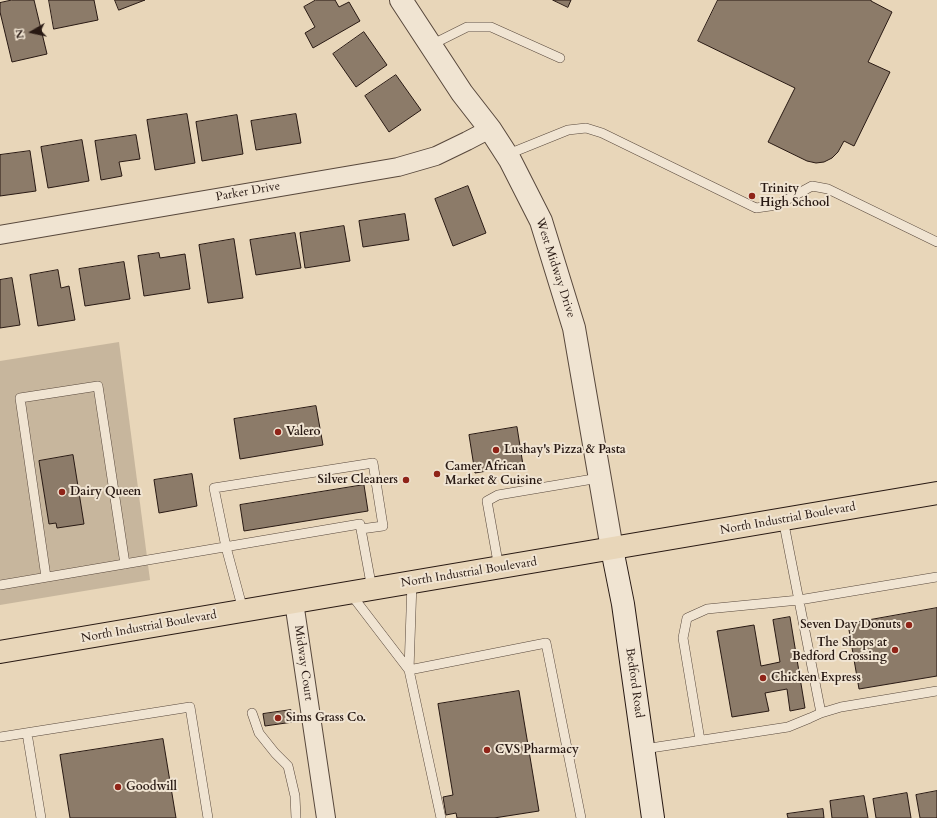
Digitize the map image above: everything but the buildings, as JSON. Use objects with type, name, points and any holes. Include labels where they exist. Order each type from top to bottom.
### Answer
[{"type":"main road","name":"North Industrial Boulevard","points":[[0,652],[937,493]]},
{"type":"street","name":"West Midway Drive","points":[[402,0],[462,93],[490,129],[506,155],[541,221],[574,328],[612,549]]},
{"type":"street","name":"Parker Drive","points":[[0,235],[398,167],[436,156],[490,129]]},
{"type":"street","name":"Bedford Road","points":[[612,549],[623,604],[644,749],[651,817]]},
{"type":"street","name":"Midway Court","points":[[294,602],[326,818]]},
{"type":"lane","points":[[431,45],[467,27],[491,27],[560,58]]},
{"type":"lane","points":[[506,155],[568,130],[586,128],[602,133],[756,208],[777,206],[812,186],[828,189],[937,242]]},
{"type":"lane","points":[[46,577],[20,398],[98,386],[126,564]]},
{"type":"lane","points":[[243,611],[226,547],[214,488],[373,463],[383,526],[361,529]]},
{"type":"lane","points":[[499,568],[487,501],[498,495],[599,478]]},
{"type":"lane","points":[[783,519],[821,713]]},
{"type":"lane","points":[[0,585],[360,524],[372,589]]},
{"type":"lane","points":[[700,740],[683,638],[687,618],[707,609],[800,600],[937,577]]},
{"type":"lane","points":[[412,582],[409,670],[441,818]]},
{"type":"lane","points":[[350,593],[409,670]]},
{"type":"lane","points":[[409,670],[546,643],[581,818]]},
{"type":"lane","points":[[644,749],[788,727],[821,713],[841,707],[937,691]]},
{"type":"lane","points":[[0,737],[190,707],[208,818]]},
{"type":"lane","points":[[252,713],[260,733],[288,766],[295,796],[296,818]]},
{"type":"lane","points":[[27,733],[41,818]]},
{"type":"shaded area","points":[[119,342],[150,580],[0,605],[0,361]]},
{"type":"place","name":"Trinity High School","points":[[752,196]]},
{"type":"place","name":"Valero","points":[[278,432]]},
{"type":"place","name":"Lushay's Pizza & Pasta","points":[[496,450]]},
{"type":"place","name":"Camer African Market & Cuisine","points":[[437,474]]},
{"type":"place","name":"Silver Cleaners","points":[[406,480]]},
{"type":"place","name":"Dairy Queen","points":[[62,492]]},
{"type":"place","name":"Seven Day Donuts","points":[[909,625]]},
{"type":"place","name":"The Shops at Bedford Crossing","points":[[895,650]]},
{"type":"place","name":"Chicken Express","points":[[763,678]]},
{"type":"place","name":"Sims Grass Co.","points":[[278,718]]},
{"type":"place","name":"CVS Pharmacy","points":[[487,750]]},
{"type":"place","name":"Goodwill","points":[[118,787]]}]
